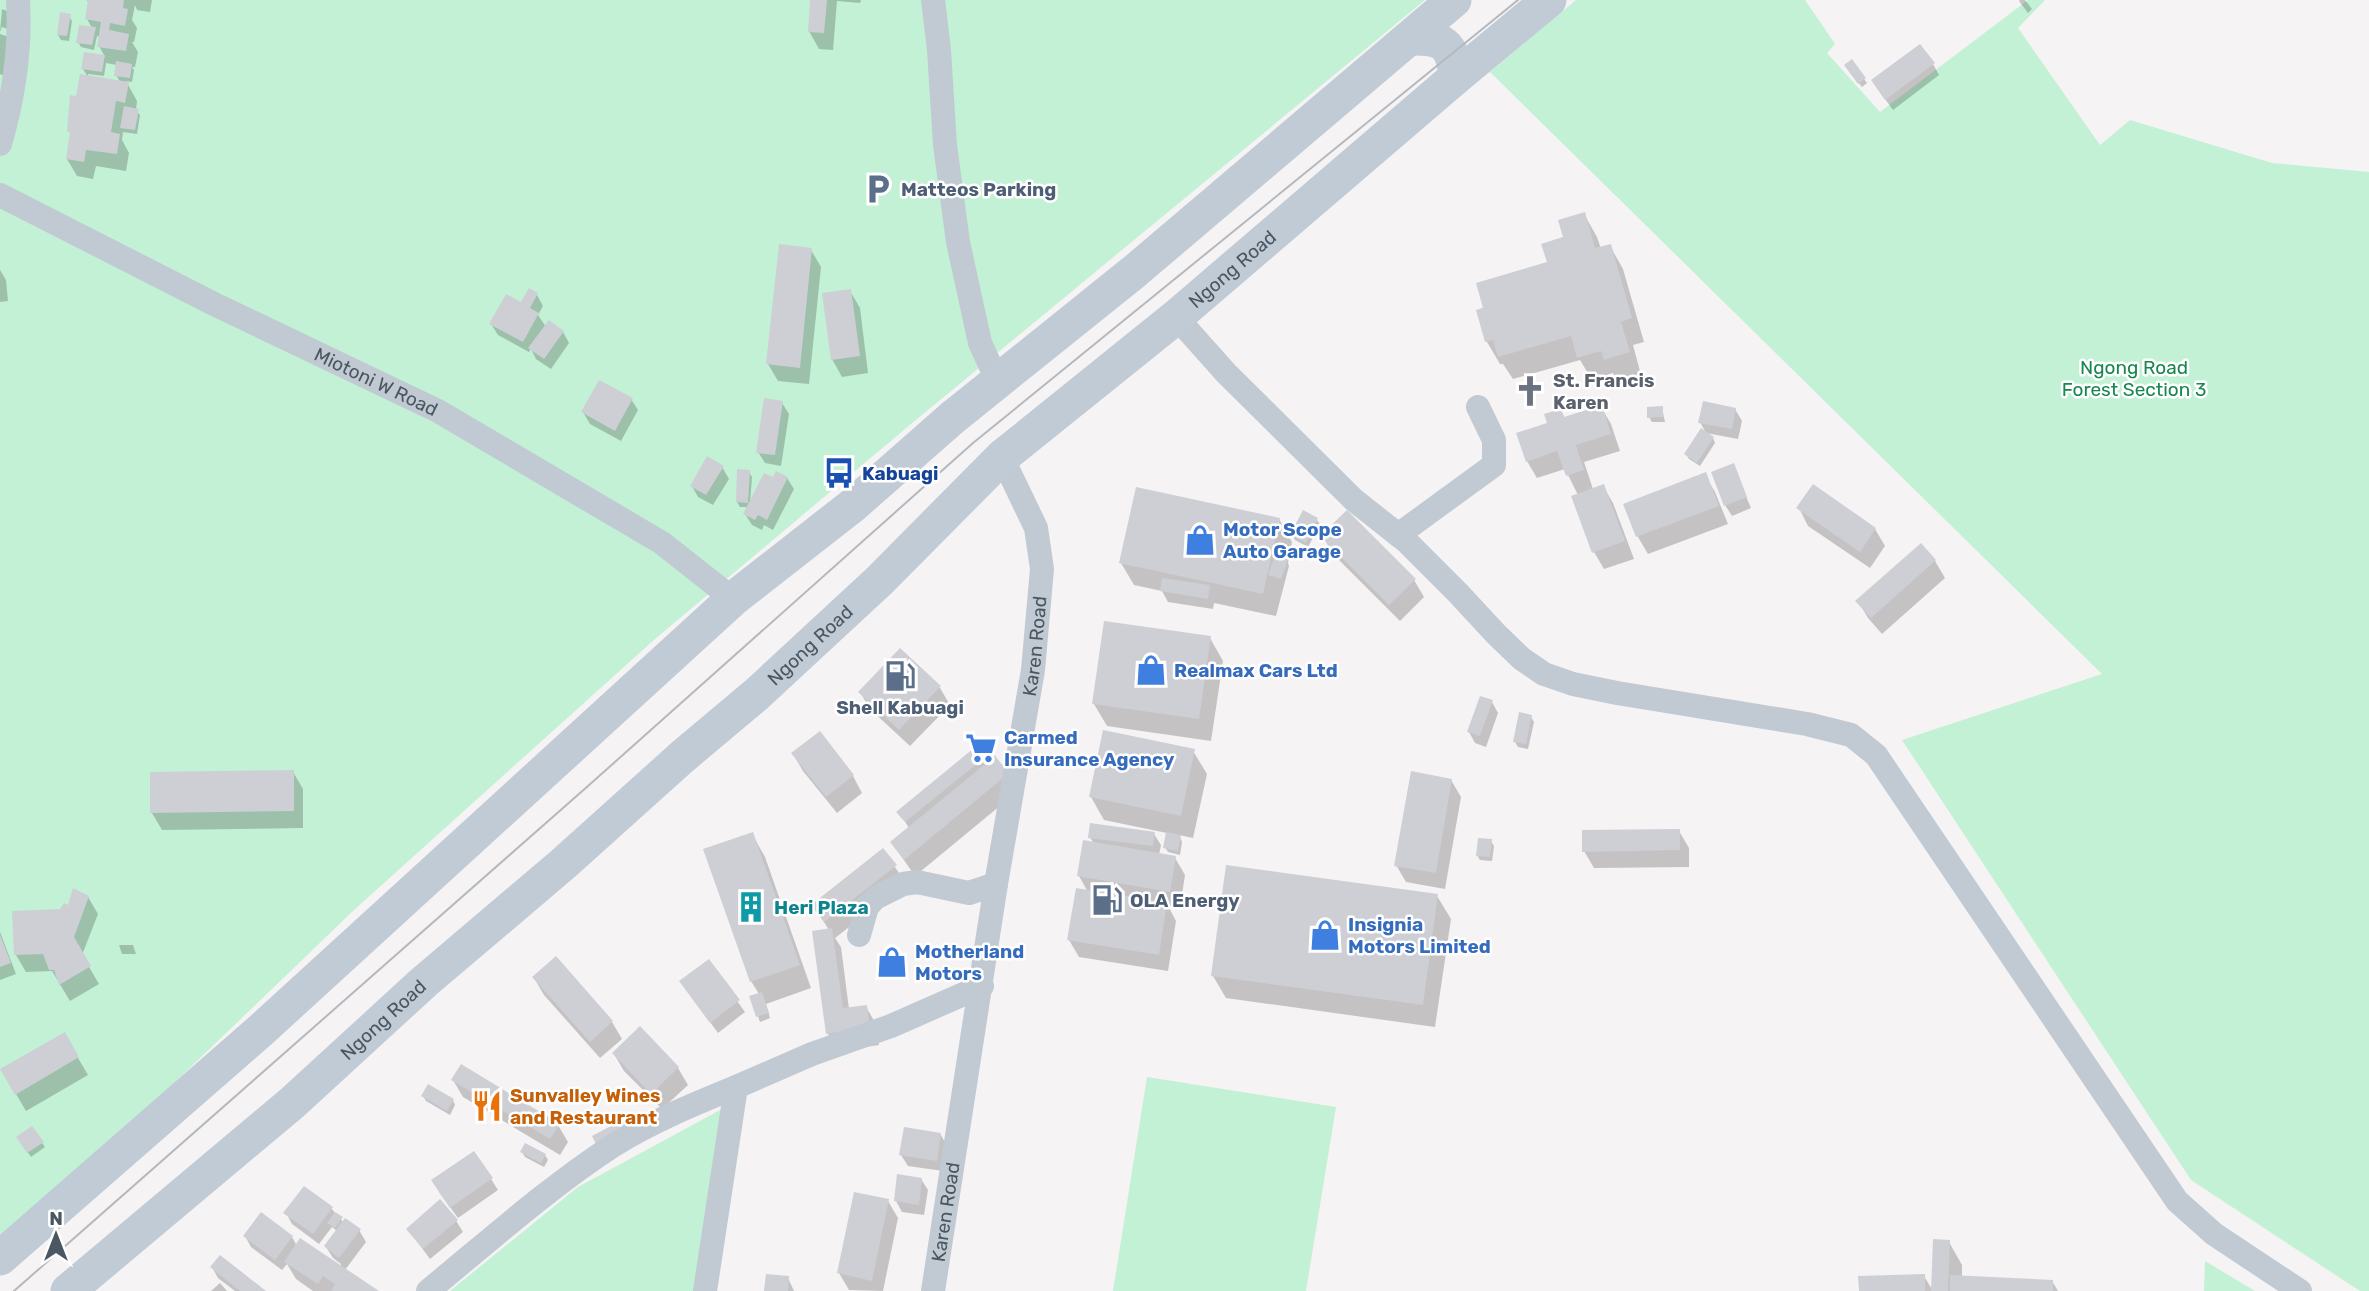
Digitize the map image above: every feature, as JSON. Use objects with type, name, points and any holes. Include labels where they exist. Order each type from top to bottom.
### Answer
[{"type":"main road","points":[[0,1258],[260,1031],[733,599],[852,506],[953,418],[1135,271],[1454,0]]},
{"type":"main road","name":"Ngong Road","points":[[68,1291],[292,1102],[424,982],[757,694],[879,581],[1002,457],[1176,317],[1456,76],[1549,0]]},
{"type":"main road","points":[[1410,38],[1432,37],[1444,44],[1454,57],[1456,76]]},
{"type":"street","points":[[0,144],[16,78],[20,32],[18,0]]},
{"type":"street","points":[[933,0],[958,242],[980,343],[998,382]]},
{"type":"street","name":"Miotoni W Road","points":[[0,195],[214,304],[438,411],[662,543],[733,599]]},
{"type":"street","points":[[1176,317],[1226,373],[1354,500],[1398,535],[1522,659],[1544,674],[1573,684],[1617,693],[1807,724],[1851,735],[1876,755],[2177,1201],[2214,1234],[2300,1291]]},
{"type":"street","points":[[1398,535],[1494,465],[1494,440],[1478,407]]},
{"type":"street","name":"Karen Road","points":[[933,1291],[996,884],[1033,670],[1042,569],[1036,528],[1002,457]]},
{"type":"street","points":[[859,935],[867,907],[875,898],[903,884],[917,882],[969,893],[996,884]]},
{"type":"street","points":[[428,1291],[559,1183],[616,1144],[665,1116],[812,1054],[891,1026],[982,986]]},
{"type":"street","points":[[705,1291],[736,1087]]},
{"type":"green space","points":[[0,0],[1425,0],[655,639],[354,910],[141,1115],[0,1236]]},
{"type":"green space","name":"Ngong Road Forest Section 3","points":[[1576,0],[1805,0],[1835,44],[1827,53],[1880,112],[2028,0],[2045,0],[2018,28],[2100,145],[2130,120],[2272,163],[2369,172],[2369,1291],[2360,1291],[2191,1180],[1902,740],[2102,674],[1490,72]]},
{"type":"green space","points":[[1147,1077],[1336,1107],[1306,1291],[1113,1291]]},
{"type":"green space","points":[[722,1109],[694,1291],[450,1291],[578,1187]]},
{"type":"green space","points":[[2205,1261],[2255,1291],[2204,1291]]},
{"type":"building","points":[[88,0],[124,0],[123,8],[128,9],[125,26],[110,23],[109,30],[129,34],[126,51],[97,47],[101,22],[85,19]]},
{"type":"building","points":[[810,0],[827,0],[824,33],[808,32]]},
{"type":"building","points":[[60,12],[71,14],[67,36],[57,35]]},
{"type":"building","points":[[79,25],[96,27],[92,45],[76,43]]},
{"type":"building","points":[[1920,44],[1935,63],[1885,100],[1871,80]]},
{"type":"building","points":[[84,52],[105,55],[102,72],[81,69]]},
{"type":"building","points":[[1852,59],[1866,78],[1858,84],[1844,65]]},
{"type":"building","points":[[116,61],[132,64],[130,78],[114,76]]},
{"type":"building","points":[[80,74],[129,82],[125,103],[116,101],[111,132],[120,134],[117,154],[86,150],[84,162],[66,159],[70,132],[67,131],[70,95],[76,96]]},
{"type":"building","points":[[124,106],[139,109],[135,130],[120,128]]},
{"type":"building","points":[[1585,212],[1595,248],[1611,244],[1632,318],[1621,322],[1630,352],[1604,360],[1601,351],[1577,358],[1571,336],[1498,357],[1493,340],[1485,342],[1476,310],[1483,308],[1476,283],[1547,262],[1541,244],[1563,237],[1558,220]]},
{"type":"building","points":[[779,244],[812,248],[800,368],[766,364]]},
{"type":"building","points":[[529,288],[538,293],[530,308],[539,313],[523,342],[489,324],[506,294],[521,302]]},
{"type":"building","points":[[851,289],[860,356],[831,360],[822,293]]},
{"type":"building","points":[[549,320],[564,331],[544,359],[528,348]]},
{"type":"building","points":[[599,380],[633,398],[615,431],[581,412]]},
{"type":"building","points":[[764,398],[783,401],[775,455],[756,453]]},
{"type":"building","points":[[1703,401],[1736,408],[1732,429],[1698,423]]},
{"type":"building","points":[[1602,405],[1611,434],[1576,445],[1584,470],[1566,476],[1557,451],[1526,462],[1516,433],[1547,423],[1544,414],[1561,409],[1564,417]]},
{"type":"building","points":[[1663,406],[1663,417],[1647,418],[1647,407]]},
{"type":"building","points":[[1701,428],[1714,437],[1697,463],[1684,454]]},
{"type":"building","points":[[707,456],[724,466],[706,495],[690,486]]},
{"type":"building","points":[[1734,463],[1747,497],[1724,506],[1711,472]]},
{"type":"building","points":[[737,469],[750,470],[748,503],[736,502]]},
{"type":"building","points":[[776,471],[788,477],[767,520],[758,515],[755,520],[743,514],[764,473],[773,477]]},
{"type":"building","points":[[1706,472],[1719,506],[1636,537],[1623,504]]},
{"type":"building","points":[[1604,484],[1625,541],[1592,553],[1571,496]]},
{"type":"building","points":[[1813,484],[1876,528],[1860,552],[1796,508]]},
{"type":"building","name":"Motor Scope Auto Garage","points":[[1136,487],[1280,518],[1263,594],[1119,563]]},
{"type":"building","points":[[1303,510],[1318,518],[1306,543],[1290,535]]},
{"type":"building","points":[[1347,510],[1416,579],[1389,605],[1320,536]]},
{"type":"building","points":[[1921,543],[1936,560],[1871,618],[1855,601]]},
{"type":"building","points":[[1275,555],[1288,559],[1281,579],[1268,575]]},
{"type":"building","points":[[1162,578],[1210,585],[1208,599],[1160,591]]},
{"type":"building","name":"Realmax Cars Ltd","points":[[1104,621],[1211,636],[1199,719],[1092,704]]},
{"type":"building","points":[[900,648],[941,686],[899,730],[858,692]]},
{"type":"building","points":[[1480,696],[1493,700],[1480,736],[1467,732]]},
{"type":"building","points":[[1519,712],[1532,715],[1526,744],[1513,742]]},
{"type":"building","points":[[1103,730],[1195,749],[1181,816],[1089,797]]},
{"type":"building","points":[[820,731],[854,775],[826,797],[791,753]]},
{"type":"building","points":[[985,739],[994,750],[905,822],[896,812]]},
{"type":"building","points":[[995,756],[1009,773],[904,860],[890,842]]},
{"type":"building","points":[[294,770],[294,811],[150,813],[150,772]]},
{"type":"building","points":[[1411,771],[1452,779],[1436,873],[1394,866]]},
{"type":"building","points":[[1090,823],[1155,832],[1153,846],[1088,838]]},
{"type":"building","points":[[1680,829],[1680,850],[1582,852],[1582,830]]},
{"type":"building","name":"Heri Plaza","points":[[753,832],[800,965],[750,982],[703,849]]},
{"type":"building","points":[[1166,832],[1181,835],[1178,851],[1163,848]]},
{"type":"building","points":[[1478,838],[1492,839],[1490,857],[1476,856]]},
{"type":"building","points":[[1083,840],[1176,856],[1170,892],[1077,876]]},
{"type":"building","points":[[883,848],[897,865],[824,922],[811,905]]},
{"type":"building","name":"Insignia Motors Limited","points":[[1226,865],[1438,894],[1423,1005],[1211,976]]},
{"type":"building","points":[[73,888],[89,896],[74,937],[91,966],[59,985],[54,970],[49,970],[43,954],[14,955],[12,911],[60,909],[64,903],[68,905]]},
{"type":"building","points":[[1076,888],[1167,902],[1159,955],[1067,940]]},
{"type":"building","points":[[832,928],[843,1008],[867,1005],[870,1028],[826,1034],[812,931]]},
{"type":"building","points":[[0,935],[11,963],[0,967]]},
{"type":"building","points":[[556,956],[613,1021],[590,1042],[532,977]]},
{"type":"building","points":[[709,959],[740,1000],[710,1023],[679,981]]},
{"type":"building","points":[[762,992],[769,1013],[756,1017],[749,996]]},
{"type":"building","points":[[640,1026],[679,1067],[651,1094],[612,1053]]},
{"type":"building","points":[[65,1032],[79,1057],[15,1095],[0,1069]]},
{"type":"building","points":[[461,1064],[560,1124],[550,1139],[451,1080]]},
{"type":"building","points":[[428,1084],[454,1099],[447,1111],[421,1096]]},
{"type":"building","points":[[626,1118],[633,1129],[598,1148],[592,1136]]},
{"type":"building","points":[[32,1126],[44,1142],[27,1153],[16,1137]]},
{"type":"building","points":[[904,1127],[941,1133],[937,1161],[899,1155]]},
{"type":"building","points":[[525,1143],[546,1154],[541,1163],[520,1152]]},
{"type":"building","points":[[474,1151],[493,1178],[450,1208],[431,1180]]},
{"type":"building","points":[[897,1174],[922,1178],[919,1205],[894,1201]]},
{"type":"building","points":[[304,1186],[333,1207],[313,1234],[283,1213]]},
{"type":"building","points":[[854,1192],[889,1199],[872,1281],[837,1273]]},
{"type":"building","points":[[440,1199],[458,1220],[423,1249],[406,1229]]},
{"type":"building","points":[[261,1212],[293,1236],[275,1260],[243,1236]]},
{"type":"building","points":[[335,1212],[343,1217],[335,1228],[327,1223]]},
{"type":"building","points":[[345,1218],[361,1229],[339,1258],[324,1246]]},
{"type":"building","points":[[300,1238],[379,1291],[331,1291],[335,1284],[323,1276],[318,1284],[284,1262]]},
{"type":"building","points":[[1933,1239],[1950,1240],[1948,1291],[1931,1291]]},
{"type":"building","points":[[220,1255],[266,1291],[240,1291],[210,1267]]},
{"type":"building","points":[[766,1274],[789,1276],[788,1291],[764,1291]]},
{"type":"building","points":[[1925,1274],[1925,1291],[1859,1291],[1858,1276]]},
{"type":"building","points":[[1950,1275],[2053,1280],[2053,1291],[1950,1291]]},
{"type":"tram line","points":[[14,1291],[973,443],[1518,0]]},
{"type":"place","name":"Matteos Parking","points":[[878,189]]},
{"type":"place","name":"St. Francis Karen","points":[[1530,391]]},
{"type":"place","name":"Kabuagi","points":[[839,473]]},
{"type":"place","name":"Motor Scope Auto Garage","points":[[1200,540]]},
{"type":"place","name":"Realmax Cars Ltd","points":[[1151,670]]},
{"type":"place","name":"Shell Kabuagi","points":[[900,676]]},
{"type":"place","name":"Carmed Insurance Agency","points":[[981,748]]},
{"type":"place","name":"OLA Energy","points":[[1107,900]]},
{"type":"place","name":"Heri Plaza","points":[[751,907]]},
{"type":"place","name":"Insignia Motors Limited","points":[[1325,935]]},
{"type":"place","name":"Motherland Motors","points":[[892,962]]},
{"type":"place","name":"Sunvalley Wines and Restaurant","points":[[487,1106]]}]
